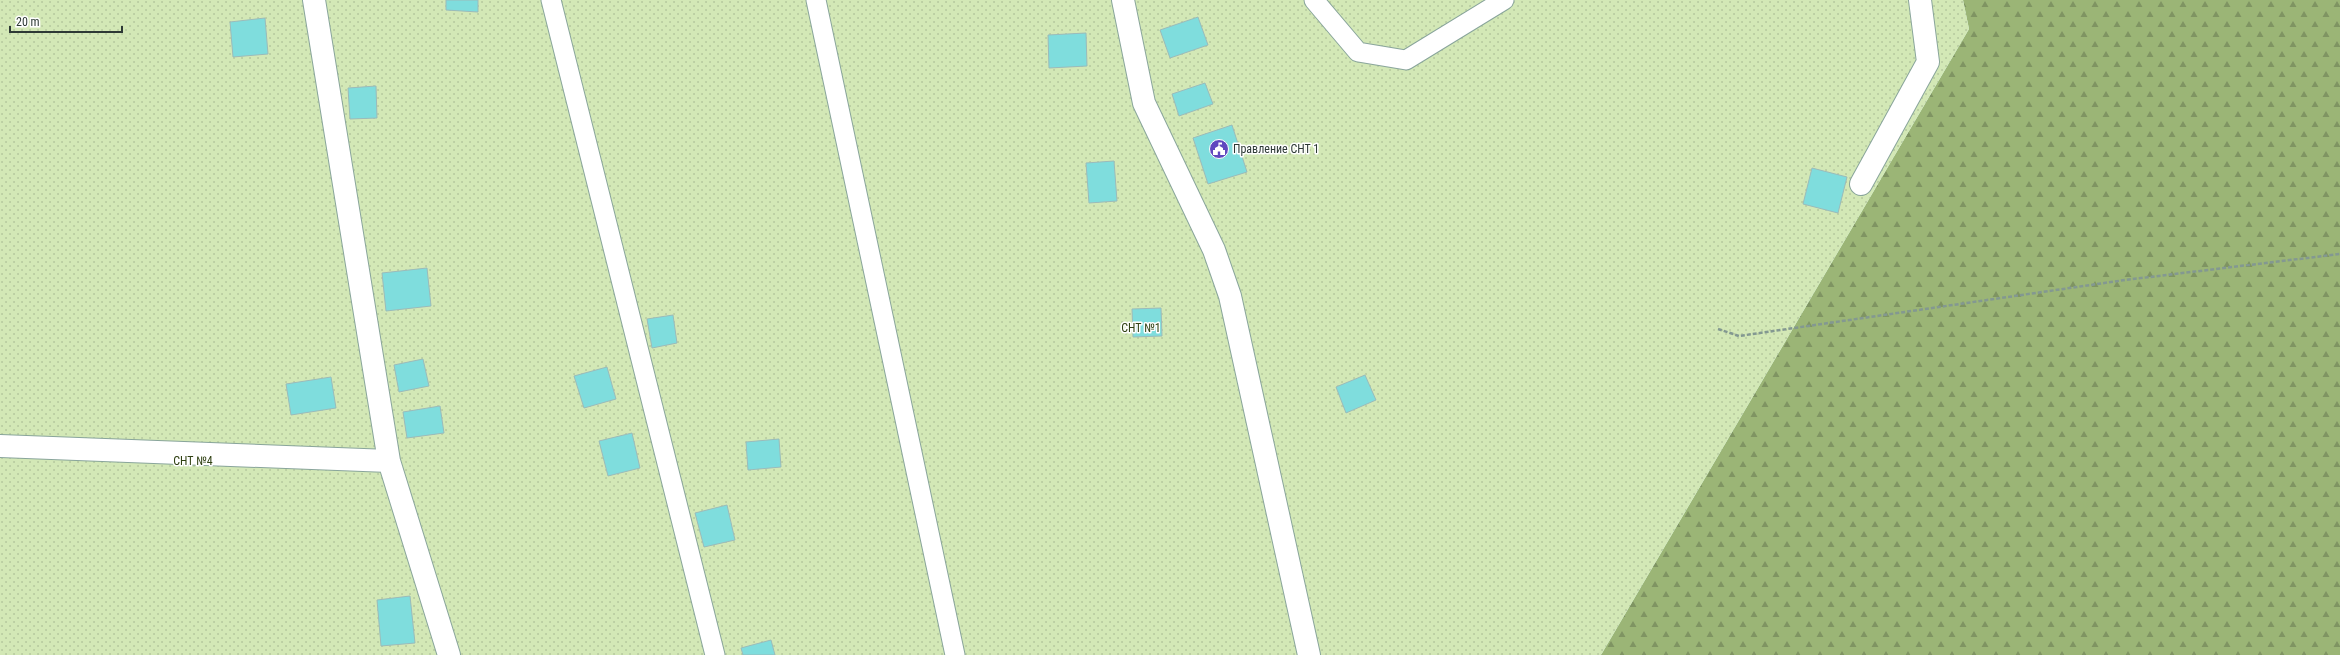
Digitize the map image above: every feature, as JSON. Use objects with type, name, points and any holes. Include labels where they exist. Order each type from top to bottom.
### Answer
[{"type":"street","points":[[314,0],[389,461],[449,655]]},
{"type":"street","points":[[1123,0],[1144,103],[1214,250],[1230,296],[1309,655]]},
{"type":"street","points":[[1861,184],[1928,62],[1920,0]]},
{"type":"street","points":[[0,446],[389,461]]},
{"type":"lane","points":[[551,0],[715,655]]},
{"type":"lane","points":[[816,0],[955,655]]},
{"type":"lane","points":[[1314,0],[1358,52],[1406,60],[1504,0]]},
{"type":"path","points":[[1718,329],[1739,336],[2125,280],[2340,254]]},
{"type":"green space","name":"СНТ №1","points":[[0,0],[1963,0],[1969,29],[1601,655],[0,655]]},
{"type":"green space","points":[[1963,0],[2340,0],[2340,655],[1601,655],[1969,29]]},
{"type":"building","points":[[446,0],[478,0],[478,12],[446,10]]},
{"type":"building","points":[[1198,17],[1208,45],[1170,58],[1160,30]]},
{"type":"building","points":[[265,18],[268,54],[233,57],[230,22]]},
{"type":"building","points":[[1086,33],[1087,66],[1049,68],[1048,35]]},
{"type":"building","points":[[1205,83],[1213,104],[1179,116],[1172,94]]},
{"type":"building","points":[[376,86],[377,118],[350,119],[348,88]]},
{"type":"building","points":[[1232,125],[1247,172],[1208,184],[1193,138]]},
{"type":"building","points":[[1114,161],[1117,201],[1089,203],[1086,163]]},
{"type":"building","points":[[1812,168],[1847,177],[1838,213],[1803,204]]},
{"type":"building","points":[[427,268],[431,306],[386,311],[382,273]]},
{"type":"building","points":[[1161,308],[1162,336],[1133,337],[1132,309]]},
{"type":"building","points":[[673,315],[677,343],[652,348],[647,319]]},
{"type":"building","points":[[423,359],[429,386],[399,392],[394,365]]},
{"type":"building","points":[[607,367],[616,399],[584,408],[574,376]]},
{"type":"building","points":[[1365,375],[1376,400],[1346,413],[1336,387]]},
{"type":"building","points":[[331,377],[336,408],[291,415],[286,384]]},
{"type":"building","points":[[440,406],[444,433],[407,438],[403,412]]},
{"type":"building","points":[[632,433],[640,468],[608,476],[599,441]]},
{"type":"building","points":[[779,439],[781,467],[748,470],[746,442]]},
{"type":"building","points":[[727,505],[735,540],[704,547],[695,513]]},
{"type":"building","points":[[410,596],[415,643],[381,646],[377,600]]},
{"type":"building","points":[[771,640],[775,655],[743,655],[741,648]]},
{"type":"place","name":"Правление СНТ 1","points":[[1219,149]]},
{"type":"park label","name":"СНТ №4","points":[[193,461]]}]
